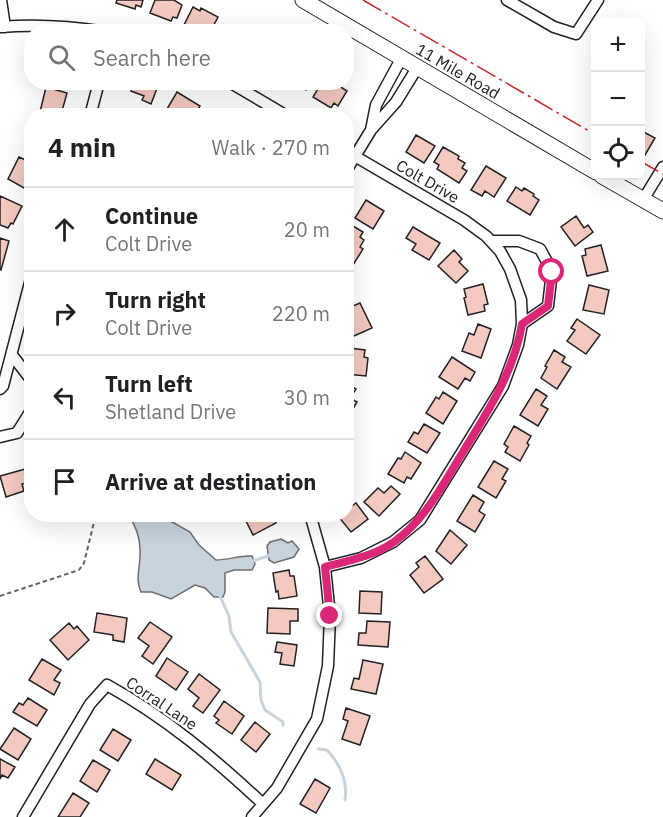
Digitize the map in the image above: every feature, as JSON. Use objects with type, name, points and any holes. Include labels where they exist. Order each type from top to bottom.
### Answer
[{"type":"street","points":[[1,0],[3,27],[24,25]]},
{"type":"street","name":"11 Mile Road","points":[[303,0],[343,24]]},
{"type":"street","points":[[507,0],[554,27],[576,34],[598,0]]},
{"type":"street","name":"11 Mile Road","points":[[354,31],[591,169]]},
{"type":"street","points":[[370,130],[376,105],[401,59]]},
{"type":"street","points":[[354,150],[396,102],[417,68]]},
{"type":"street","points":[[92,108],[97,90]]},
{"type":"street","points":[[243,90],[274,108]]},
{"type":"street","name":"Colt Drive","points":[[325,567],[362,558],[393,542],[420,520],[502,386],[518,345],[522,324],[521,300],[510,269],[500,251],[491,241],[464,219],[354,156]]},
{"type":"street","points":[[643,200],[663,167]]},
{"type":"street","points":[[609,180],[663,211]]},
{"type":"street","points":[[491,241],[519,242],[540,249],[552,272],[548,306],[522,324]]},
{"type":"street","points":[[0,389],[3,386],[24,307]]},
{"type":"street","points":[[12,355],[24,371]]},
{"type":"street","points":[[0,437],[17,433],[24,422]]},
{"type":"street","points":[[252,817],[277,788],[317,719],[328,666],[330,616],[325,567],[312,522]]},
{"type":"street","name":"Corral Lane","points":[[23,817],[90,704],[107,685],[135,700],[214,759],[263,804]]},
{"type":"path","points":[[0,596],[79,570],[84,563],[94,522]]},
{"type":"shaded area","points":[[132,522],[172,522],[190,532],[199,545],[216,560],[252,556],[255,564],[252,570],[234,570],[225,573],[223,597],[214,597],[205,588],[195,585],[171,599],[152,592],[141,592],[138,578],[140,549],[136,529]]},
{"type":"shaded area","points":[[281,539],[288,543],[292,541],[299,549],[294,557],[274,563],[269,560],[267,546],[270,542]]},
{"type":"building","points":[[117,0],[143,0],[141,7],[136,5],[135,9],[116,3]]},
{"type":"building","points":[[155,0],[174,0],[182,5],[177,18],[173,17],[171,21],[150,13]]},
{"type":"building","points":[[193,7],[200,11],[201,8],[218,17],[214,24],[184,24]]},
{"type":"building","points":[[45,90],[67,93],[63,108],[41,108]]},
{"type":"building","points":[[156,90],[151,104],[142,100],[144,96],[131,91]]},
{"type":"building","points":[[317,90],[347,91],[338,106],[334,103],[331,108],[313,97]]},
{"type":"building","points":[[177,92],[200,106],[199,108],[168,108]]},
{"type":"building","points":[[645,133],[655,138],[645,155]]},
{"type":"building","points":[[416,135],[435,146],[424,163],[406,152]]},
{"type":"building","points":[[443,147],[459,156],[458,159],[465,163],[462,168],[467,171],[459,183],[437,169],[439,165],[434,162]]},
{"type":"building","points":[[19,157],[24,159],[24,188],[8,179]]},
{"type":"building","points":[[486,166],[506,178],[494,197],[485,191],[482,196],[471,190]]},
{"type":"building","points":[[516,187],[522,191],[524,188],[539,200],[530,215],[507,201]]},
{"type":"building","points":[[0,196],[22,206],[13,224],[11,223],[8,228],[0,225]]},
{"type":"building","points":[[366,200],[384,211],[373,229],[355,218]]},
{"type":"building","points":[[576,216],[584,228],[588,225],[593,232],[575,246],[561,227]]},
{"type":"building","points":[[354,227],[363,232],[360,237],[364,240],[360,247],[363,249],[354,263]]},
{"type":"building","points":[[413,227],[440,243],[429,260],[412,250],[416,244],[406,238]]},
{"type":"building","points":[[0,238],[9,241],[1,270],[0,270]]},
{"type":"building","points":[[601,245],[608,271],[587,276],[582,256],[586,255],[585,249]]},
{"type":"building","points":[[454,250],[462,259],[459,262],[468,271],[456,283],[438,266]]},
{"type":"building","points":[[483,284],[488,304],[484,305],[485,311],[468,315],[464,289]]},
{"type":"building","points":[[589,285],[609,290],[604,314],[583,310]]},
{"type":"building","points":[[360,303],[372,328],[354,336],[354,306]]},
{"type":"building","points":[[577,319],[600,335],[586,354],[567,341],[575,330],[571,328]]},
{"type":"building","points":[[478,324],[491,329],[481,358],[462,351],[469,333],[474,335]]},
{"type":"building","points":[[354,349],[365,350],[364,357],[368,358],[366,376],[354,375]]},
{"type":"building","points":[[554,350],[565,357],[562,362],[571,367],[557,389],[541,378]]},
{"type":"building","points":[[452,357],[475,372],[470,381],[465,378],[458,389],[439,377]]},
{"type":"building","points":[[536,389],[547,396],[541,405],[548,409],[538,426],[520,415]]},
{"type":"building","points":[[443,392],[457,401],[443,424],[426,413],[436,397],[439,399]]},
{"type":"building","points":[[424,424],[440,433],[427,453],[408,442],[414,432],[418,434]]},
{"type":"building","points":[[514,426],[531,436],[520,461],[505,452],[508,447],[504,444]]},
{"type":"building","points":[[405,452],[421,463],[411,479],[407,477],[404,483],[388,474],[398,458],[401,459]]},
{"type":"building","points":[[494,461],[508,469],[502,479],[506,481],[496,498],[478,487]]},
{"type":"building","points":[[24,469],[24,484],[22,484],[24,491],[6,497],[0,476]]},
{"type":"building","points":[[391,486],[400,494],[379,516],[364,502],[378,488],[384,493]]},
{"type":"building","points":[[473,495],[484,502],[479,511],[485,515],[475,532],[457,521]]},
{"type":"building","points":[[356,503],[368,519],[351,532],[343,522],[354,522],[354,504]]},
{"type":"building","points":[[246,522],[276,522],[276,523],[253,535]]},
{"type":"building","points":[[450,530],[467,545],[451,564],[436,551]]},
{"type":"building","points":[[425,556],[443,579],[424,593],[410,575],[419,567],[416,563]]},
{"type":"building","points":[[289,570],[290,576],[294,576],[297,596],[279,599],[273,573]]},
{"type":"building","points":[[360,591],[382,592],[381,614],[359,613]]},
{"type":"building","points":[[268,608],[298,609],[298,621],[290,621],[290,634],[267,633]]},
{"type":"building","points":[[97,613],[127,618],[124,642],[113,640],[113,635],[94,632]]},
{"type":"building","points":[[367,621],[390,622],[388,647],[358,645],[359,633],[366,633]]},
{"type":"building","points":[[150,622],[172,637],[153,664],[142,656],[149,646],[138,638]]},
{"type":"building","points":[[69,623],[74,629],[77,626],[89,640],[68,660],[50,640]]},
{"type":"building","points":[[277,642],[297,645],[294,666],[280,664],[282,653],[275,652]]},
{"type":"building","points":[[167,658],[188,672],[176,690],[156,676]]},
{"type":"building","points":[[42,659],[61,670],[54,680],[60,683],[54,695],[29,680]]},
{"type":"building","points":[[363,660],[383,664],[376,694],[351,689],[354,678],[359,679]]},
{"type":"building","points":[[199,674],[220,690],[203,713],[193,706],[199,698],[188,689]]},
{"type":"building","points":[[28,698],[47,710],[37,726],[13,712],[19,703],[23,705]]},
{"type":"building","points":[[224,701],[244,716],[232,734],[216,723],[219,720],[214,716]]},
{"type":"building","points":[[346,708],[370,716],[360,745],[342,739],[348,721],[343,719]]},
{"type":"building","points":[[255,722],[270,734],[256,752],[241,740]]},
{"type":"building","points":[[14,728],[31,739],[18,760],[0,749]]},
{"type":"building","points":[[113,729],[131,740],[118,761],[100,750]]},
{"type":"building","points":[[0,759],[15,767],[8,778],[2,775],[0,779]]},
{"type":"building","points":[[155,759],[181,775],[172,790],[146,774]]},
{"type":"building","points":[[93,760],[110,770],[97,792],[80,781]]},
{"type":"building","points":[[315,779],[330,788],[316,813],[300,804]]},
{"type":"building","points":[[73,793],[89,803],[80,817],[58,817]]},
{"type":"waterway","points":[[250,562],[271,555]]},
{"type":"waterway","points":[[219,594],[229,616],[231,632],[260,682],[261,700],[265,710],[283,722],[283,725]]},
{"type":"waterway","points":[[318,749],[327,750],[336,761],[344,779],[345,800]]},
{"type":"power","points":[[363,0],[591,132]]},
{"type":"power","points":[[645,164],[663,174]]},
{"type":"route","points":[[330,616],[325,567],[362,558],[393,542],[420,520],[502,386],[518,345],[522,324],[548,306],[552,272]]}]
